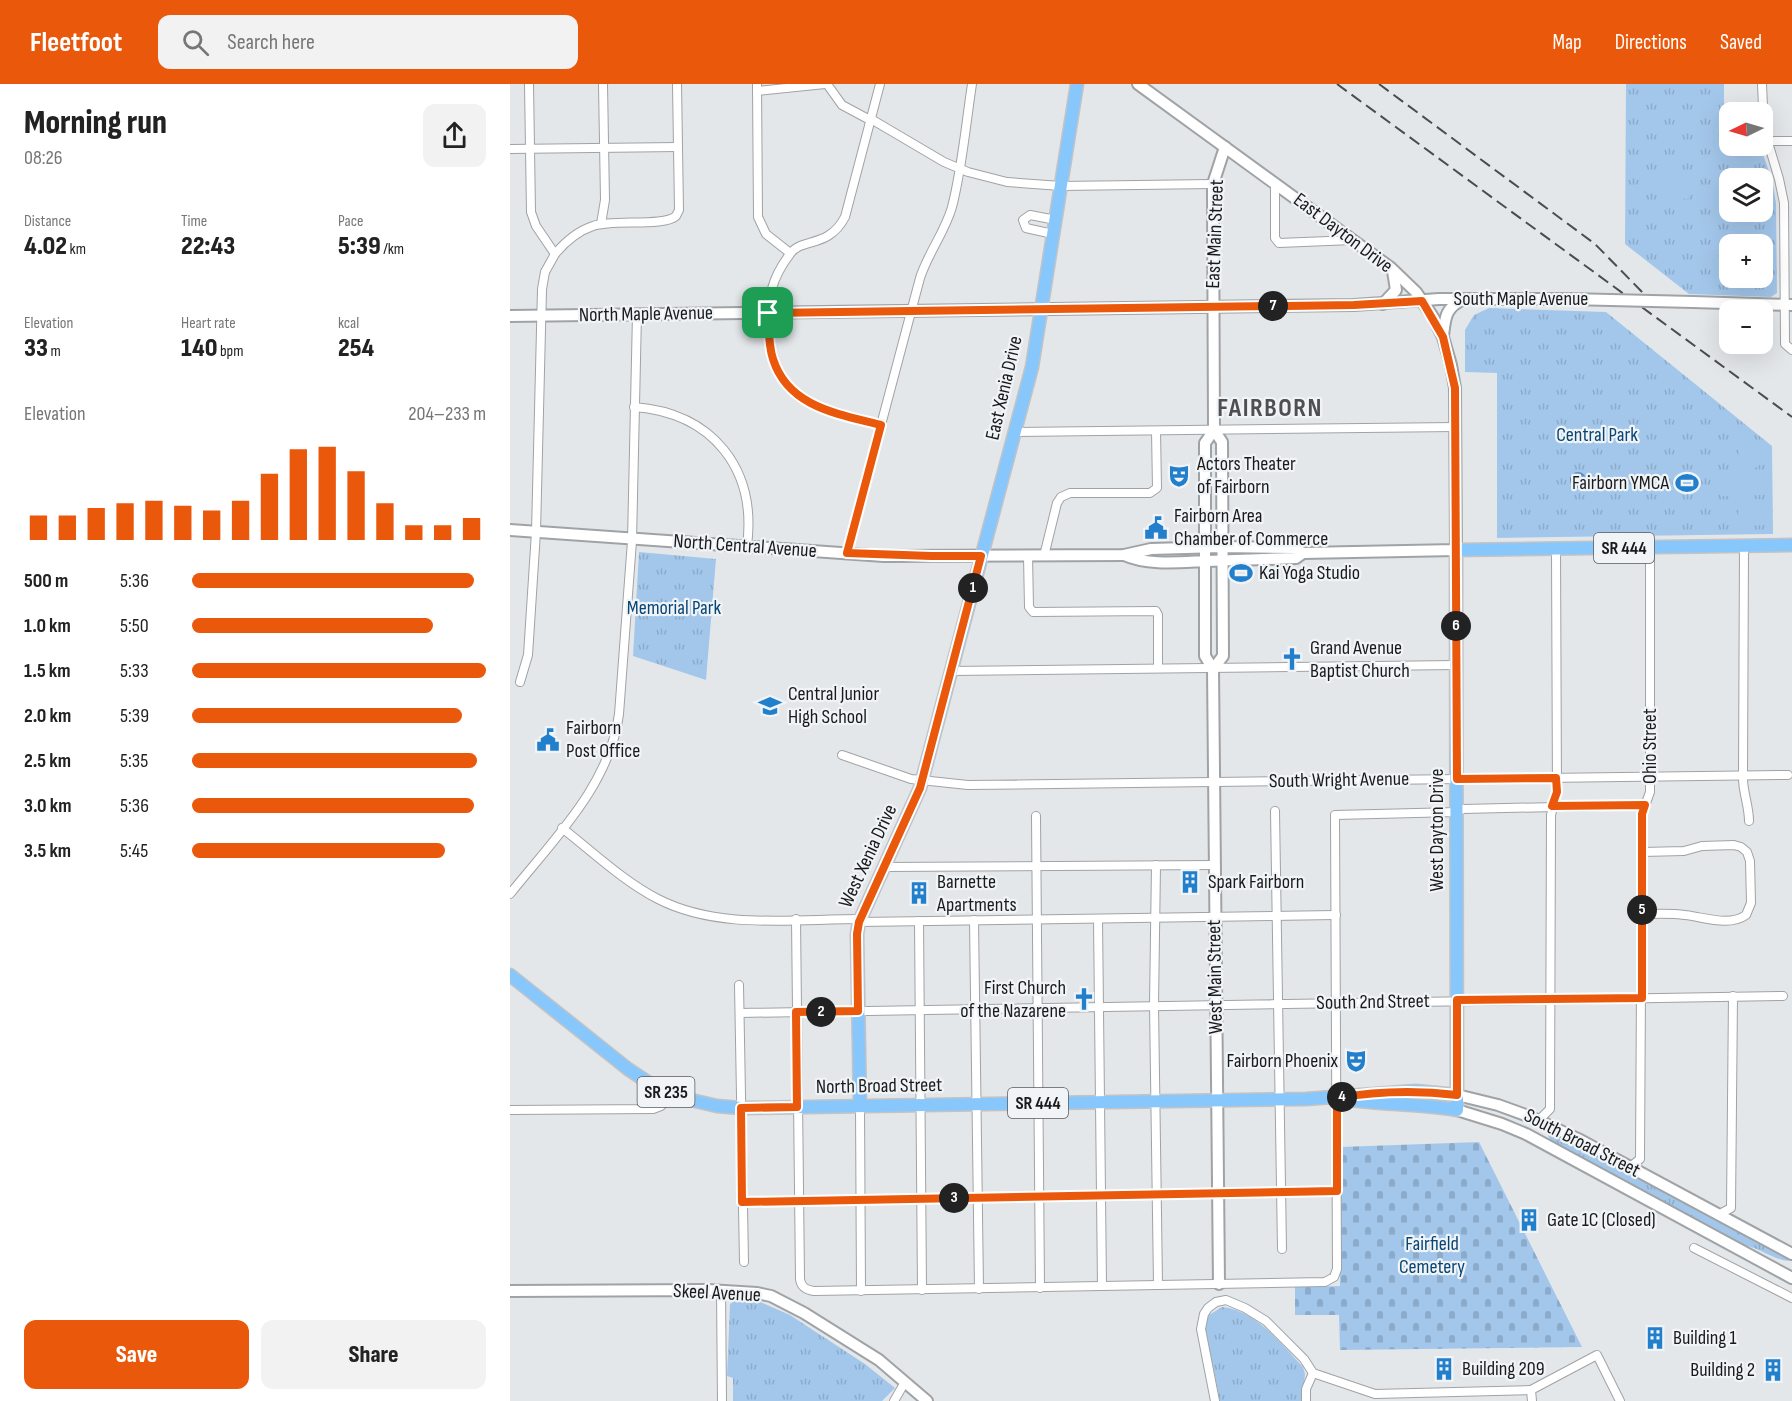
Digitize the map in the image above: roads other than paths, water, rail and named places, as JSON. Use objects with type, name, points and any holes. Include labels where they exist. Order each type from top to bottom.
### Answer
[{"type":"main road","name":"East Xenia Drive","points":[[981,556],[1032,367],[1077,84]]},
{"type":"main road","name":"SR 444","points":[[1456,550],[1792,545]]},
{"type":"main road","name":"West Dayton Drive","points":[[1456,550],[1457,1110]]},
{"type":"main road","name":"West Xenia Drive","points":[[860,1106],[857,934],[860,920],[919,792],[981,556]]},
{"type":"main road","name":"North Broad Street","points":[[510,975],[648,1083],[673,1094],[710,1104],[741,1108],[1217,1100]]},
{"type":"main road","name":"South Broad Street","points":[[1217,1100],[1337,1098],[1416,1090],[1457,1095]]},
{"type":"main road","name":"South Broad Street","points":[[1337,1098],[1365,1103],[1417,1104],[1457,1110]]},
{"type":"street","points":[[529,84],[532,216],[555,254]]},
{"type":"street","points":[[601,224],[605,200],[603,84]]},
{"type":"street","points":[[520,682],[528,655],[537,532],[544,272],[555,254],[578,233],[601,224],[667,221],[674,218],[679,210],[677,84]]},
{"type":"street","points":[[790,253],[766,234],[758,217],[757,87],[826,84],[842,105],[926,153],[958,168],[1007,182],[1061,186],[1213,184]]},
{"type":"street","points":[[880,84],[842,223],[826,238],[797,248],[790,253],[770,290],[768,313],[773,359],[780,375],[792,390],[820,408],[881,425]]},
{"type":"street","points":[[847,553],[923,267],[947,222],[954,197],[972,84]]},
{"type":"street","name":"East Dayton Drive","points":[[1138,84],[1392,268],[1422,301],[1443,337],[1455,388],[1456,550]]},
{"type":"street","points":[[1762,84],[1763,102]]},
{"type":"street","points":[[1773,141],[1792,141]]},
{"type":"street","points":[[510,149],[678,147]]},
{"type":"street","name":"East Main Street","points":[[1221,561],[1222,442],[1214,430],[1213,184],[1225,147]]},
{"type":"street","points":[[1771,156],[1788,220],[1789,305],[1785,344],[1792,350]]},
{"type":"street","points":[[1275,183],[1275,238],[1279,243],[1354,240]]},
{"type":"street","points":[[1053,234],[1026,228],[1023,220],[1030,215],[1056,219]]},
{"type":"street","points":[[1383,304],[1396,290],[1392,268]]},
{"type":"street","points":[[1443,337],[1449,308],[1465,299]]},
{"type":"street","name":"South Maple Avenue","points":[[1213,307],[1383,304],[1465,299],[1569,299],[1789,305]]},
{"type":"street","name":"North Maple Avenue","points":[[510,316],[1213,307]]},
{"type":"street","points":[[510,894],[595,784],[616,737],[620,714],[631,538],[637,314]]},
{"type":"street","points":[[634,407],[662,410],[686,419],[708,432],[724,449],[737,470],[746,494],[750,520],[747,546]]},
{"type":"street","points":[[1014,432],[1456,427]]},
{"type":"street","name":"East Main Street","points":[[1204,561],[1205,443],[1214,430]]},
{"type":"street","points":[[1044,556],[1057,503],[1063,495],[1070,493],[1150,493],[1157,488],[1156,431]]},
{"type":"street","name":"North Central Avenue","points":[[510,530],[920,556],[1124,555],[1151,549],[1221,547],[1295,548],[1303,553],[1296,558],[1221,561],[1150,561],[1133,559],[1124,555]]},
{"type":"street","points":[[1744,546],[1743,794],[1749,805],[1749,821]]},
{"type":"street","name":"Ohio Street","points":[[1630,1167],[1640,1159],[1641,852],[1642,814],[1649,796],[1650,777],[1650,547]]},
{"type":"street","points":[[1539,1120],[1550,1109],[1552,806],[1557,792],[1556,548]]},
{"type":"street","points":[[1303,553],[1456,550]]},
{"type":"street","points":[[1028,556],[1029,607],[1033,612],[1156,610],[1158,615],[1158,668]]},
{"type":"street","name":"West Main Street","points":[[1204,561],[1205,656],[1213,669],[1219,1284]]},
{"type":"street","name":"West Main Street","points":[[1213,669],[1223,656],[1221,561]]},
{"type":"street","points":[[951,671],[1456,664]]},
{"type":"street","name":"South Wright Avenue","points":[[842,755],[911,779],[968,785],[1788,775]]},
{"type":"street","points":[[796,919],[800,1279],[804,1287],[814,1291],[861,1291],[1325,1282],[1334,1277],[1337,1269],[1335,815],[1457,812],[1463,809],[1552,806],[1645,805]]},
{"type":"street","points":[[1275,811],[1282,1249]]},
{"type":"street","points":[[1036,816],[1040,1287]]},
{"type":"street","points":[[562,828],[635,886],[669,905],[717,918],[919,921],[1336,915]]},
{"type":"street","points":[[1641,852],[1684,851],[1702,846],[1738,846],[1744,849],[1749,856],[1750,878],[1750,907],[1746,915],[1739,919],[1706,920],[1685,915],[1642,914]]},
{"type":"street","points":[[1156,865],[1154,1005],[1158,1285]]},
{"type":"street","points":[[885,867],[1214,865]]},
{"type":"street","points":[[1098,919],[1102,1286]]},
{"type":"street","points":[[974,920],[979,1288]]},
{"type":"street","points":[[919,921],[922,1290]]},
{"type":"street","points":[[739,985],[744,1262]]},
{"type":"street","points":[[1718,1215],[1731,1208],[1733,996]]},
{"type":"street","name":"South 2nd Street","points":[[740,1013],[1783,996]]},
{"type":"street","points":[[510,1110],[653,1109],[661,1106],[673,1094]]},
{"type":"street","name":"South Broad Street","points":[[1457,1095],[1507,1108],[1539,1120],[1792,1254]]},
{"type":"street","name":"West Xenia Drive","points":[[860,1106],[861,1291]]},
{"type":"street","points":[[1474,1116],[1482,1111],[1507,1108]]},
{"type":"street","name":"South Broad Street","points":[[1457,1110],[1502,1124],[1545,1143],[1792,1278]]},
{"type":"street","points":[[742,1202],[1337,1191]]},
{"type":"street","points":[[1694,1248],[1792,1298]]},
{"type":"street","points":[[722,1290],[722,1401]]},
{"type":"street","name":"Skeel Avenue","points":[[510,1291],[722,1290],[757,1293],[786,1302],[879,1360],[927,1401]]},
{"type":"street","points":[[1215,1401],[1201,1329],[1204,1314],[1216,1302],[1228,1301],[1259,1316],[1304,1359],[1313,1373],[1375,1394],[1531,1390],[1597,1355],[1620,1401]]},
{"type":"street","points":[[1306,1401],[1306,1389],[1313,1373]]},
{"type":"street","points":[[894,1401],[905,1382]]},
{"type":"street","points":[[1531,1390],[1532,1401]]},
{"type":"water","points":[[1578,472],[1586,480],[1578,488],[1570,480]]},
{"type":"railway","points":[[1337,84],[1792,417]]},
{"type":"railway","points":[[1379,84],[1595,244],[1647,297]]},
{"type":"place","name":"Actors Theater of Fairborn","points":[[1179,476]]},
{"type":"place","name":"Fairborn YMCA","points":[[1687,483]]},
{"type":"place","name":"Fairborn Area Chamber of Commerce","points":[[1156,528]]},
{"type":"place","name":"Kai Yoga Studio","points":[[1241,573]]},
{"type":"place","name":"Grand Avenue Baptist Church","points":[[1292,659]]},
{"type":"place","name":"Central Junior High School","points":[[770,706]]},
{"type":"place","name":"Fairborn Post Office","points":[[548,740]]},
{"type":"place","name":"Spark Fairborn","points":[[1190,882]]},
{"type":"place","name":"Barnette Apartments","points":[[919,893]]},
{"type":"place","name":"First Church of the Nazarene","points":[[1084,999]]},
{"type":"place","name":"Fairborn Phoenix","points":[[1356,1061]]},
{"type":"place","name":"Gate 1C (Closed)","points":[[1529,1220]]},
{"type":"place","name":"Building 1","points":[[1655,1338]]},
{"type":"place","name":"Building 209","points":[[1444,1369]]},
{"type":"place","name":"Building 2","points":[[1773,1370]]},
{"type":"district","name":"FAIRBORN","points":[[1270,408]]},
{"type":"park label","name":"Central Park","points":[[1597,435]]},
{"type":"park label","name":"Memorial Park","points":[[674,608]]},
{"type":"park label","name":"Fairfield Cemetery","points":[[1432,1256]]}]
